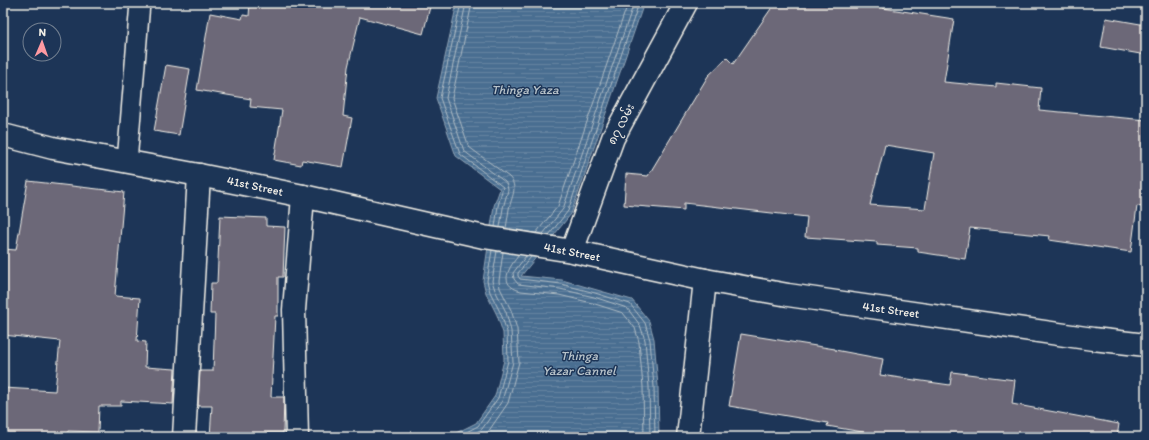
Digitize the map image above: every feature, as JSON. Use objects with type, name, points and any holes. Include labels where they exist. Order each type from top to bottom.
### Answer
[{"type":"main road","name":"၈၇ လမ်း","points":[[568,251],[613,138],[686,3]]},
{"type":"main road","name":"41st Street","points":[[3,135],[53,148],[199,174],[484,237],[568,251],[705,280],[812,298],[1093,339],[1146,345]]},
{"type":"main road","points":[[184,437],[199,174]]},
{"type":"main road","points":[[297,437],[294,310],[303,196]]},
{"type":"main road","points":[[693,436],[705,280]]},
{"type":"lane","points":[[127,162],[140,3]]},
{"type":"water","points":[[457,3],[644,3],[571,214],[521,276],[562,280],[632,300],[649,321],[654,339],[658,386],[659,437],[448,437],[476,423],[495,396],[504,360],[503,333],[497,315],[486,293],[483,281],[494,206],[500,189],[456,156],[436,98]]},
{"type":"building","points":[[250,3],[431,3],[423,34],[360,17],[348,67],[343,116],[352,118],[343,167],[302,160],[301,165],[274,160],[282,110],[250,107],[251,99],[197,90],[210,13],[242,19],[243,15],[249,16]]},
{"type":"building","points":[[775,3],[884,3],[883,8],[954,19],[944,82],[996,87],[996,83],[1041,88],[1039,110],[1146,120],[1146,208],[1137,206],[1131,252],[1049,240],[1050,236],[970,228],[965,259],[918,252],[918,248],[877,245],[877,242],[805,237],[807,217],[684,203],[684,210],[624,205],[626,174],[648,176],[708,76],[727,58],[733,64]],"holes":[[[885,145],[934,153],[925,209],[870,205]]]},
{"type":"building","points":[[1106,18],[1146,25],[1146,55],[1101,47]]},
{"type":"building","points":[[166,65],[190,69],[179,135],[154,131]]},
{"type":"building","points":[[28,181],[124,192],[115,296],[140,298],[137,341],[146,342],[145,367],[175,369],[173,404],[121,401],[121,406],[99,406],[98,432],[68,431],[67,437],[3,437],[3,388],[55,391],[60,341],[3,335],[3,249],[16,250]]},
{"type":"building","points":[[220,216],[266,218],[266,226],[285,227],[283,277],[278,277],[278,316],[275,316],[271,397],[284,397],[283,433],[267,433],[267,437],[210,437],[212,406],[198,406],[200,371],[213,371],[215,314],[210,314],[211,283],[217,283]]},
{"type":"building","points":[[741,334],[835,349],[883,359],[880,375],[950,385],[952,372],[1015,380],[1012,404],[1119,424],[1117,437],[951,437],[928,433],[927,437],[892,437],[827,426],[828,423],[729,406]]},
{"type":"water label","name":"Thinga Yaza","points":[[525,89]]},
{"type":"water label","name":"Thinga Yazar Cannel","points":[[579,362]]}]
